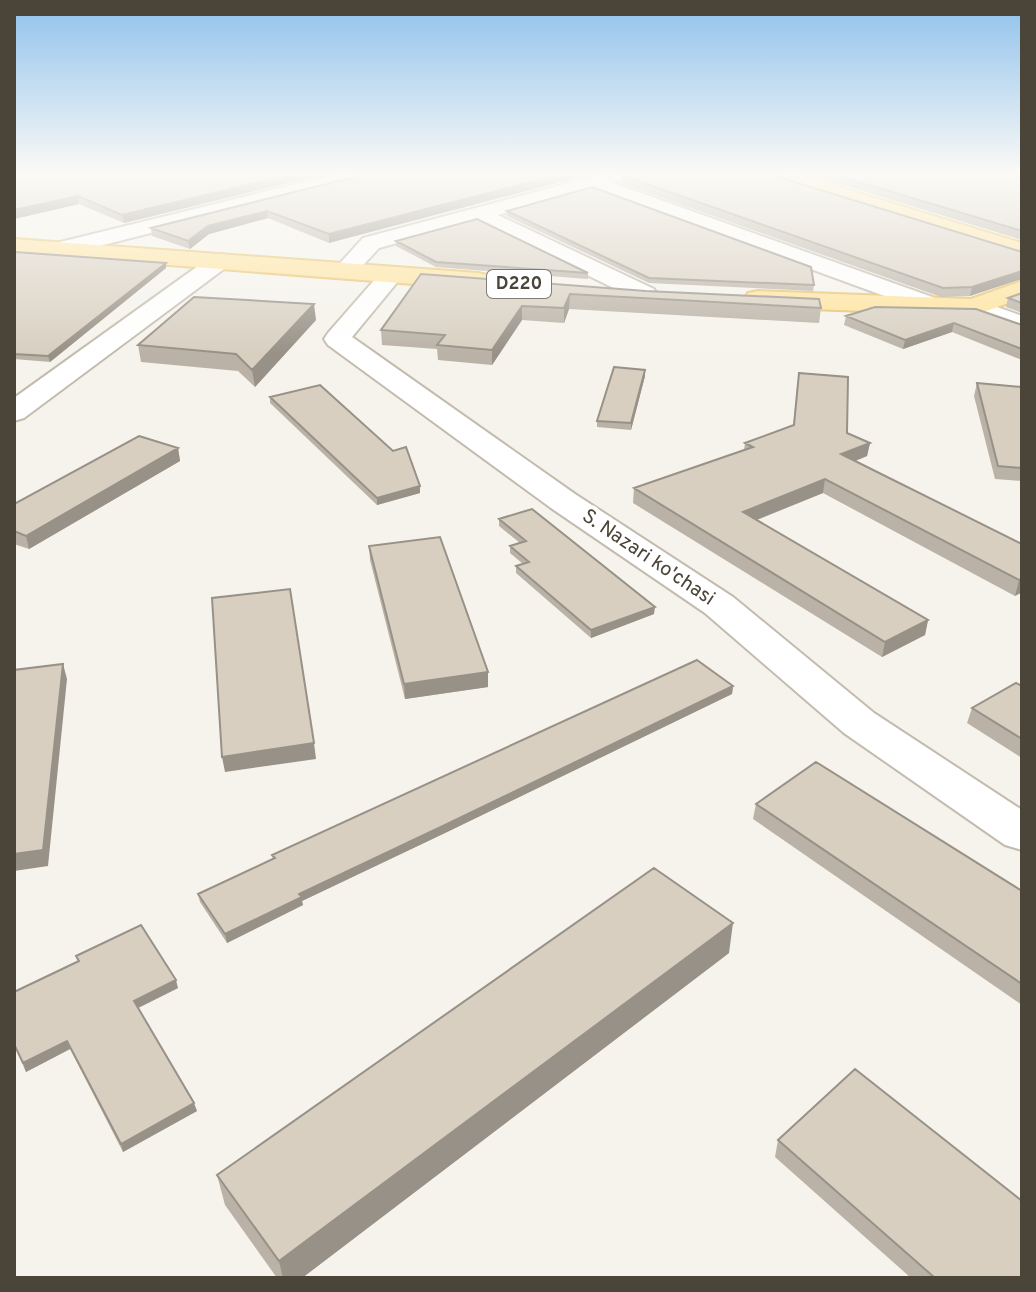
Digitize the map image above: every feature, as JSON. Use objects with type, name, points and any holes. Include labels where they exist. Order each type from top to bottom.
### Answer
[{"type":"main road","points":[[965,233],[1022,251]]},
{"type":"main road","name":"D220","points":[[14,246],[503,283]]},
{"type":"main road","name":"D220","points":[[566,288],[676,295]]},
{"type":"main road","points":[[738,298],[975,307],[1022,289]]},
{"type":"street","points":[[60,249],[123,233]]},
{"type":"street","points":[[344,272],[371,243],[407,233]]},
{"type":"street","points":[[520,233],[645,294]]},
{"type":"street","points":[[733,233],[940,308]]},
{"type":"street","points":[[14,412],[220,261]]},
{"type":"street","name":"S. Nazari ko'chasi","points":[[392,274],[337,339],[563,501],[719,605],[859,723],[1022,833]]},
{"type":"street","points":[[975,307],[1022,325]]},
{"type":"building","points":[[166,233],[198,233],[188,241]]},
{"type":"building","points":[[424,233],[506,233],[588,273],[436,262],[396,241]]},
{"type":"building","points":[[554,233],[719,233],[811,267],[814,285],[649,278]]},
{"type":"building","points":[[787,233],[961,233],[1022,252],[1022,271],[972,287],[943,288]]},
{"type":"building","points":[[14,252],[166,263],[48,356],[14,354]]},
{"type":"building","points":[[421,274],[646,291],[819,299],[821,308],[570,294],[564,308],[522,306],[492,350],[437,345],[445,335],[381,330]]},
{"type":"building","points":[[1022,293],[1022,303],[1008,298]]},
{"type":"building","points":[[194,297],[314,304],[252,370],[236,354],[138,345]]},
{"type":"building","points":[[875,307],[976,309],[1022,325],[1022,349],[954,323],[905,340],[846,316]]},
{"type":"building","points":[[614,367],[645,370],[631,423],[597,421]]},
{"type":"building","points":[[799,373],[848,377],[847,433],[870,443],[841,454],[1022,544],[1022,579],[825,479],[743,512],[928,620],[885,642],[634,488],[753,447],[745,443],[794,425]]},
{"type":"building","points":[[977,383],[1022,387],[1022,468],[998,466]]},
{"type":"building","points":[[320,385],[393,451],[406,447],[420,486],[377,498],[270,397]]},
{"type":"building","points":[[139,436],[178,448],[26,536],[14,531],[14,504]]},
{"type":"building","points":[[532,509],[655,607],[591,630],[516,566],[529,562],[510,546],[526,541],[499,519]]},
{"type":"building","points":[[440,537],[488,672],[404,684],[369,546]]},
{"type":"building","points":[[290,589],[314,743],[222,757],[212,598]]},
{"type":"building","points":[[697,660],[733,686],[299,894],[302,897],[225,934],[198,894],[275,858],[272,855]]},
{"type":"building","points":[[63,664],[43,850],[14,854],[14,670]]},
{"type":"building","points":[[1016,683],[1022,686],[1022,739],[972,708]]},
{"type":"building","points":[[816,762],[1022,891],[1022,984],[756,804]]},
{"type":"building","points":[[654,868],[733,923],[279,1261],[217,1175]]},
{"type":"building","points":[[141,925],[176,980],[134,1001],[194,1103],[121,1144],[67,1041],[23,1063],[14,1044],[14,992],[79,961],[76,956]]},
{"type":"building","points":[[855,1069],[1022,1201],[1022,1278],[935,1278],[778,1140]]}]
